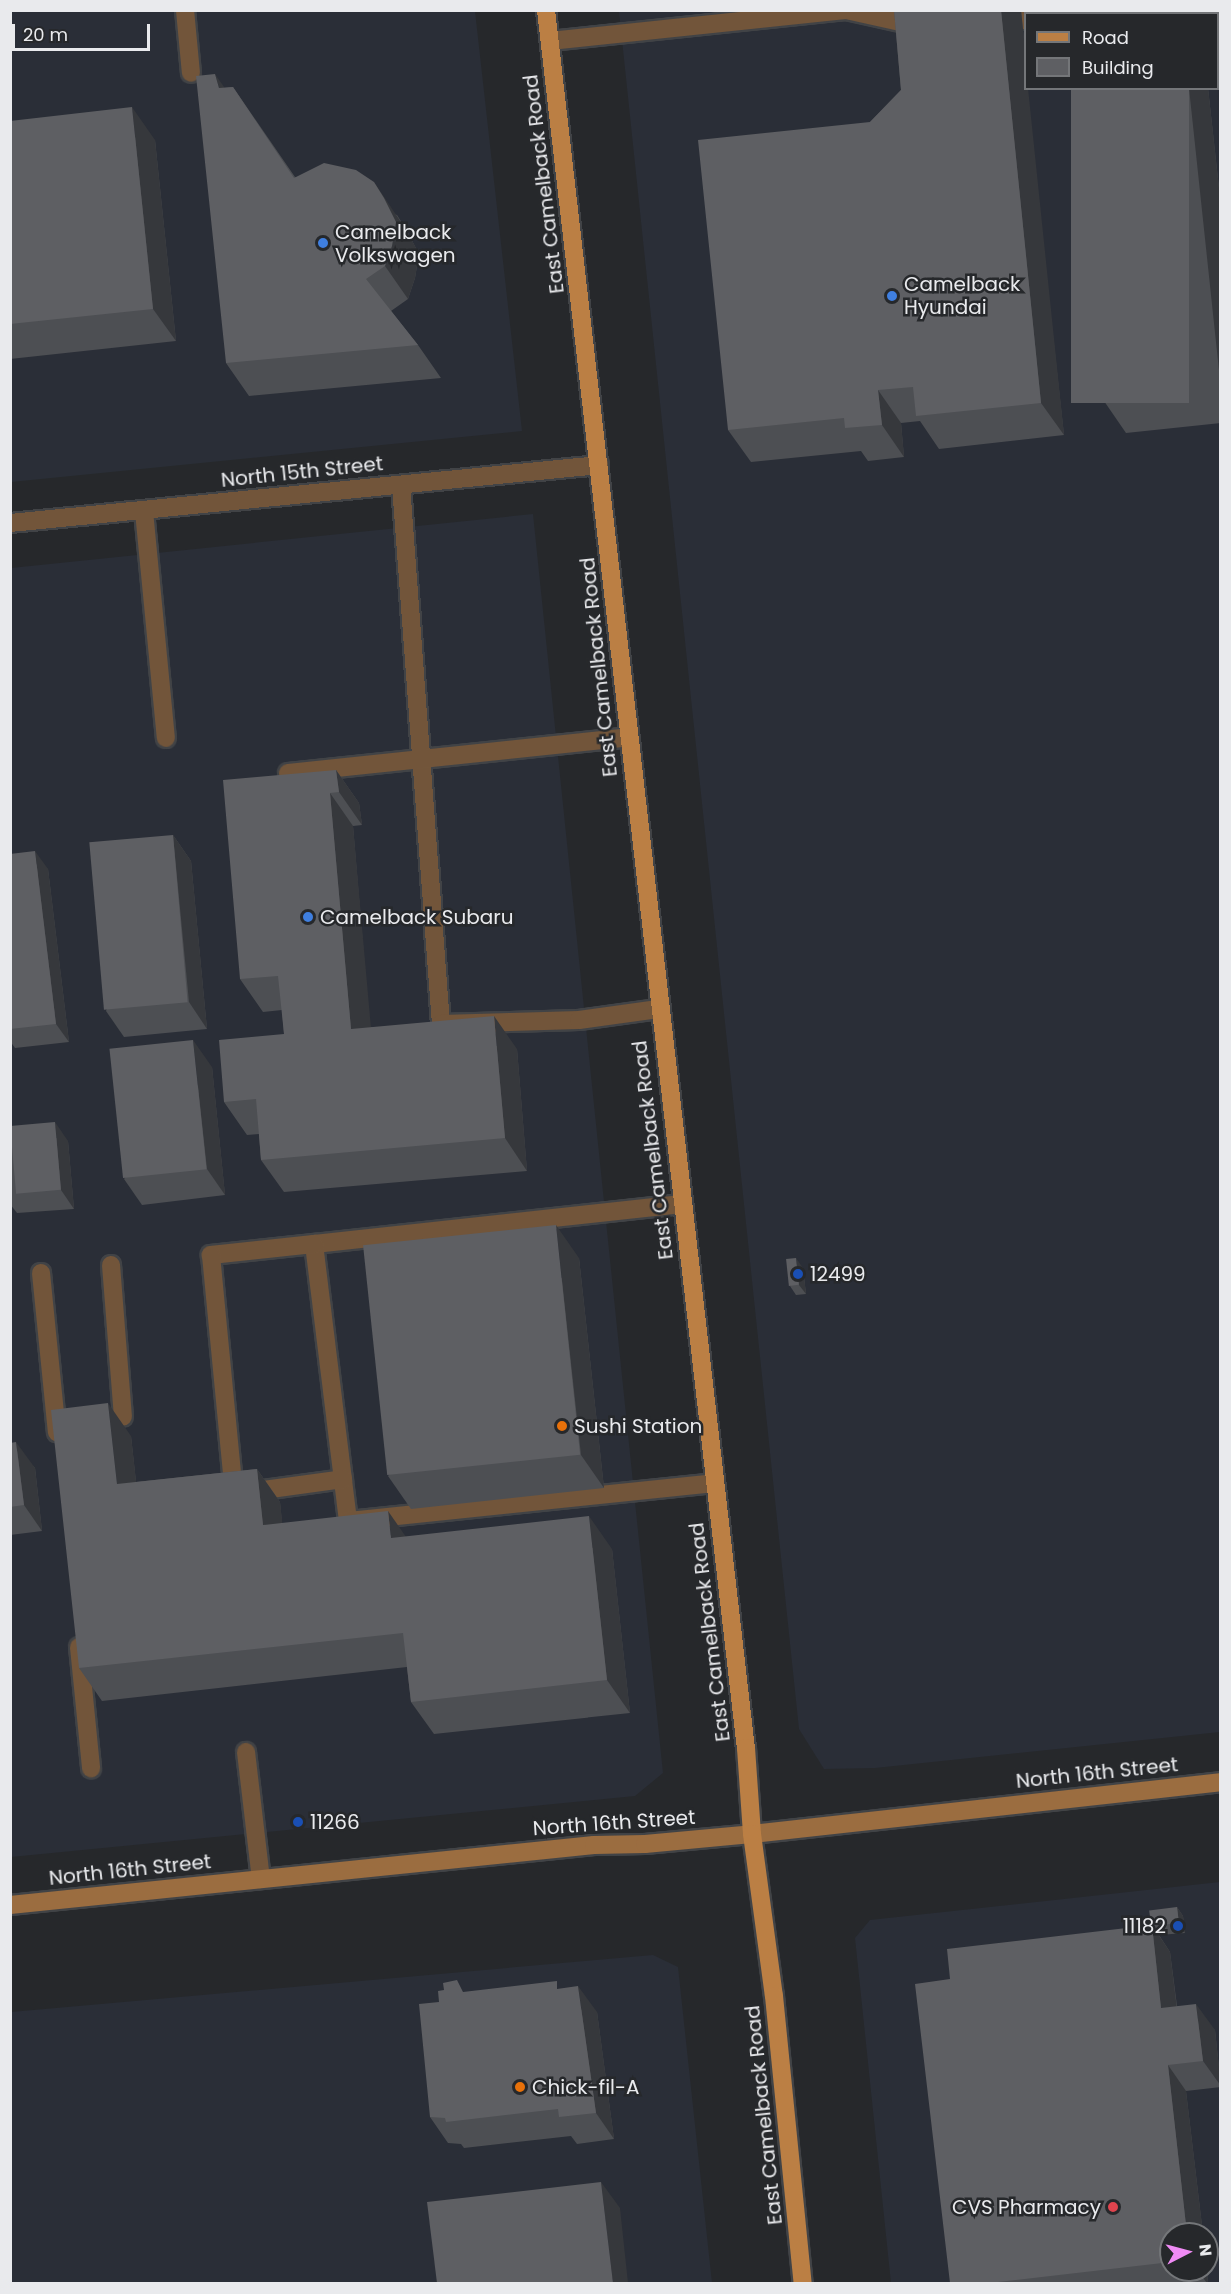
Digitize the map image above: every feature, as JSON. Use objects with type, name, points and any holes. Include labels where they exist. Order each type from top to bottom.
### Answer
[{"type":"main road","name":"East Camelback Road","points":[[546,10],[599,465],[658,1009],[746,1748],[752,1834],[774,1996],[803,2283]]},
{"type":"main road","name":"North 16th Street","points":[[10,1905],[594,1845],[645,1844],[752,1834],[1221,1782]]},
{"type":"street","points":[[185,10],[191,73]]},
{"type":"street","points":[[550,42],[845,10],[905,23]]},
{"type":"street","name":"North 15th Street","points":[[10,523],[599,465]]},
{"type":"street","points":[[401,484],[441,1024],[579,1020],[658,1009]]},
{"type":"street","points":[[144,511],[166,738]]},
{"type":"street","points":[[288,773],[629,736]]},
{"type":"street","points":[[343,1479],[234,1494],[211,1255],[682,1204]]},
{"type":"street","points":[[314,1244],[348,1521],[715,1483]]},
{"type":"street","points":[[111,1265],[123,1417]]},
{"type":"street","points":[[41,1273],[59,1450]]},
{"type":"street","points":[[77,1632],[91,1768]]},
{"type":"street","points":[[246,1752],[261,1879]]},
{"type":"shaded area","points":[[11,11],[475,11],[522,431],[11,482]]},
{"type":"shaded area","points":[[619,11],[1220,11],[1220,1732],[875,1768],[824,1769],[799,1729]]},
{"type":"shaded area","points":[[533,514],[663,1773],[635,1796],[11,1857],[11,568]]},
{"type":"shaded area","points":[[1220,1882],[1220,2283],[891,2283],[855,1938],[870,1920]]},
{"type":"shaded area","points":[[653,1955],[678,1967],[712,2283],[11,2284],[11,2012]]},
{"type":"building","name":"Camelback Hyundai","points":[[894,10],[1001,10],[1041,403],[916,416],[913,387],[878,390],[882,425],[845,428],[844,418],[728,430],[698,140],[870,122],[901,90]]},
{"type":"building","name":"Camelback Volkswagen","points":[[215,74],[219,88],[233,87],[294,178],[324,163],[356,170],[374,182],[396,222],[392,246],[385,266],[366,279],[418,345],[226,363],[196,76]]},
{"type":"building","points":[[1071,90],[1189,90],[1189,403],[1071,403]]},
{"type":"building","points":[[132,107],[153,309],[10,324],[10,121]]},
{"type":"building","name":"Camelback Subaru","points":[[336,770],[339,792],[330,793],[351,1029],[494,1016],[505,1138],[261,1160],[256,1099],[224,1102],[219,1040],[284,1034],[278,976],[240,979],[223,780]]},
{"type":"building","points":[[173,835],[188,1002],[104,1010],[89,842]]},
{"type":"building","points":[[35,851],[56,1024],[10,1029],[10,854]]},
{"type":"building","points":[[193,1040],[207,1169],[123,1178],[109,1049]]},
{"type":"building","points":[[55,1122],[61,1190],[16,1194],[10,1126]]},
{"type":"building","points":[[556,1225],[580,1455],[387,1475],[363,1245]]},
{"type":"building","points":[[796,1258],[799,1285],[789,1286],[786,1259]]},
{"type":"building","points":[[108,1403],[117,1484],[257,1469],[263,1525],[388,1511],[391,1538],[589,1516],[607,1680],[411,1702],[403,1633],[79,1668],[51,1410]]},
{"type":"building","points":[[16,1442],[24,1505],[10,1507],[10,1443]]},
{"type":"building","points":[[1177,1907],[1179,1923],[1151,1926],[1149,1910]]},
{"type":"building","name":"CVS Pharmacy","points":[[1152,1925],[1161,2008],[1196,2004],[1203,2061],[1168,2065],[1186,2222],[1159,2222],[1159,2263],[989,2283],[950,2283],[915,1984],[950,1979],[947,1949]]},
{"type":"building","points":[[457,1980],[463,1992],[557,1981],[557,1989],[578,1986],[596,2113],[559,2117],[558,2109],[446,2122],[445,2118],[430,2117],[419,2004],[439,2002],[438,1991],[444,1990],[443,1983]]},
{"type":"building","points":[[601,2182],[613,2283],[437,2283],[427,2202]]},
{"type":"place","name":"Camelback Volkswagen","points":[[323,243]]},
{"type":"place","name":"Camelback Hyundai","points":[[892,296]]},
{"type":"place","name":"Camelback Subaru","points":[[308,917]]},
{"type":"place","name":"12499","points":[[798,1274]]},
{"type":"place","name":"Sushi Station","points":[[562,1426]]},
{"type":"place","name":"11266","points":[[298,1822]]},
{"type":"place","name":"11182","points":[[1178,1926]]},
{"type":"place","name":"Chick-fil-A","points":[[520,2087]]},
{"type":"place","name":"CVS Pharmacy","points":[[1113,2207]]}]
